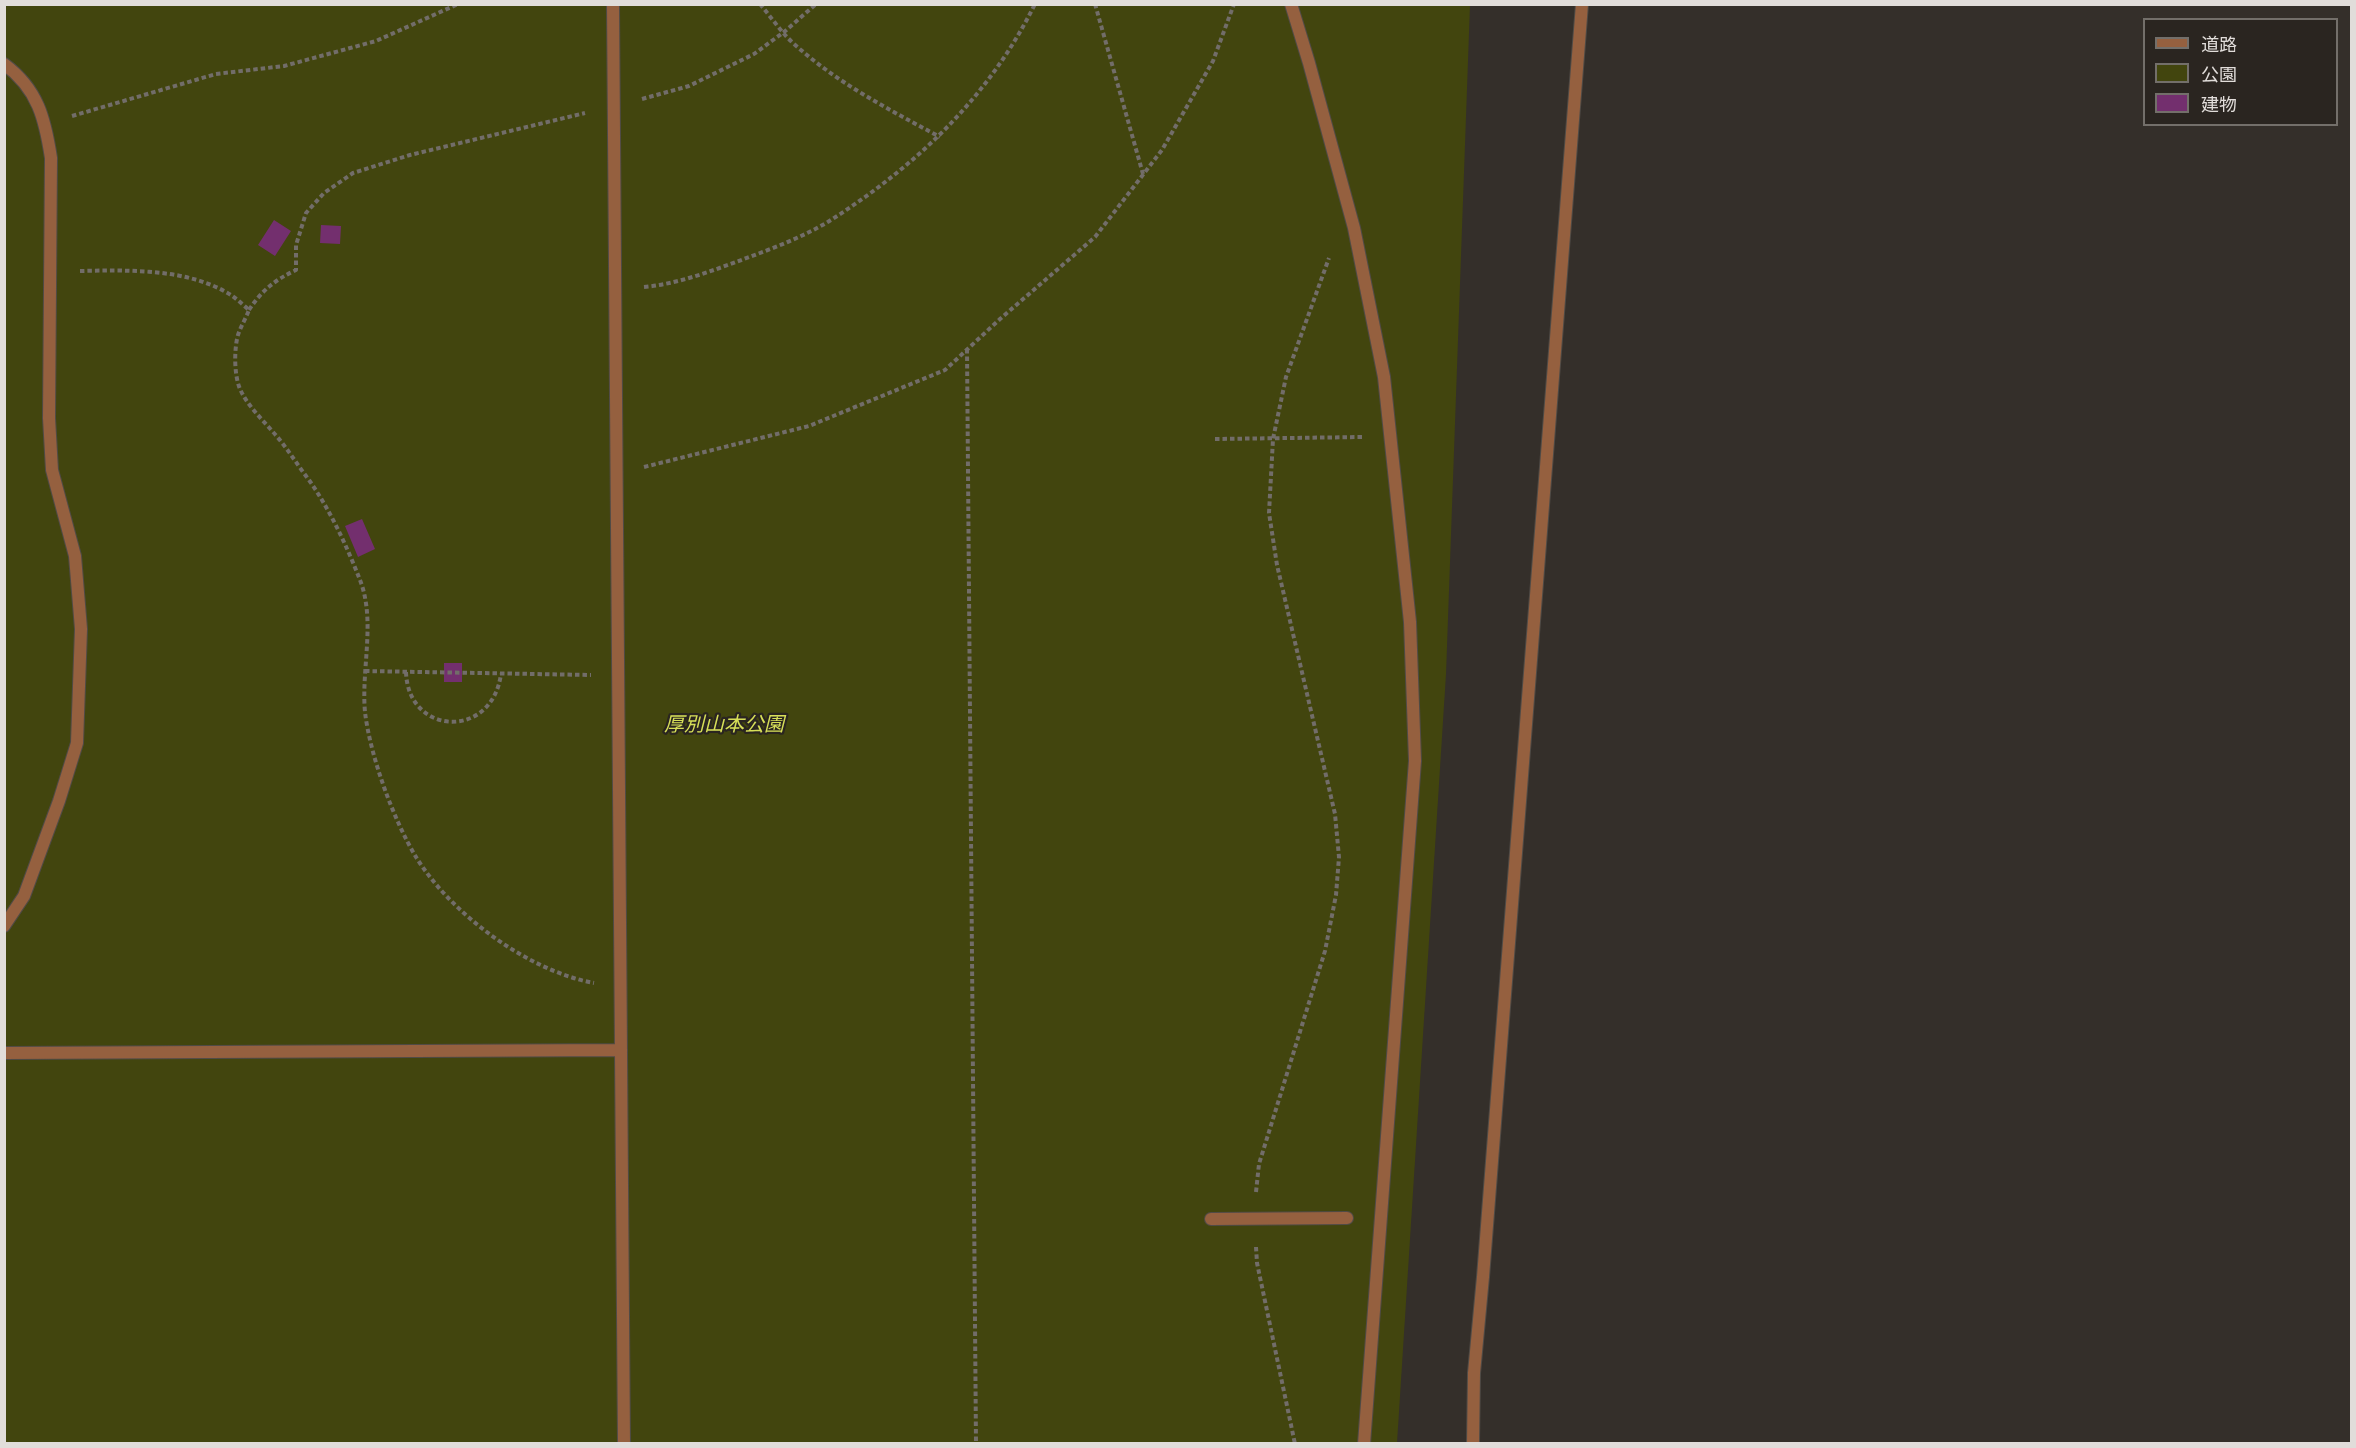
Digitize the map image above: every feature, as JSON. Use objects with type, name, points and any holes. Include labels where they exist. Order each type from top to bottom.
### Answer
[{"type":"street","points":[[613,4],[624,1443]]},
{"type":"street","points":[[1291,4],[1354,228],[1384,378],[1410,622],[1415,761],[1364,1443]]},
{"type":"street","points":[[1473,1443],[1474,1373],[1582,4]]},
{"type":"street","points":[[4,64],[21,76],[45,122],[51,158],[49,418],[52,470],[75,556],[81,629],[77,744],[24,896],[4,926]]},
{"type":"street","points":[[4,1053],[621,1050]]},
{"type":"street","points":[[1211,1219],[1347,1218]]},
{"type":"path","points":[[45,122],[67,118],[216,74],[284,66],[376,41],[458,4]]},
{"type":"path","points":[[760,4],[784,32],[826,71],[940,137]]},
{"type":"path","points":[[621,989],[584,981],[541,966],[502,943],[465,913],[438,885],[416,857],[384,784],[371,746],[365,711],[367,628],[361,583],[347,551],[306,475],[256,414],[239,388],[236,360],[238,336],[249,310],[260,293],[278,278],[296,270],[296,245],[306,213],[324,193],[353,172],[410,154],[614,107],[689,86],[754,54],[816,4]]},
{"type":"path","points":[[615,289],[693,278],[771,249],[830,221],[896,174],[940,137],[981,91],[1025,24],[1035,4]]},
{"type":"path","points":[[1095,4],[1143,175]]},
{"type":"path","points":[[617,472],[661,465],[809,426],[945,370],[1095,237],[1162,150],[1213,61],[1234,4]]},
{"type":"path","points":[[1295,1443],[1257,1263],[1253,1219],[1259,1164],[1325,951],[1336,895],[1339,857],[1335,814],[1277,565],[1269,513],[1274,439],[1286,378],[1331,254]]},
{"type":"path","points":[[50,273],[113,271],[186,278],[231,295],[249,310]]},
{"type":"path","points":[[967,349],[976,1443]]},
{"type":"path","points":[[1215,439],[1360,438],[1390,433]]},
{"type":"path","points":[[365,671],[619,675]]},
{"type":"path","points":[[406,672],[406,684],[417,705],[426,713],[441,720],[454,722],[467,720],[488,707],[495,698],[501,674]]},
{"type":"green space","name":"厚別山本公園","points":[[5,5],[1470,5],[1446,674],[1397,1443],[5,1444]]},
{"type":"building","points":[[274,220],[291,231],[275,256],[258,245]]},
{"type":"building","points":[[321,225],[341,226],[340,244],[320,243]]},
{"type":"building","points":[[362,519],[375,549],[358,557],[345,526]]},
{"type":"building","points":[[444,663],[462,663],[462,682],[444,682]]}]
